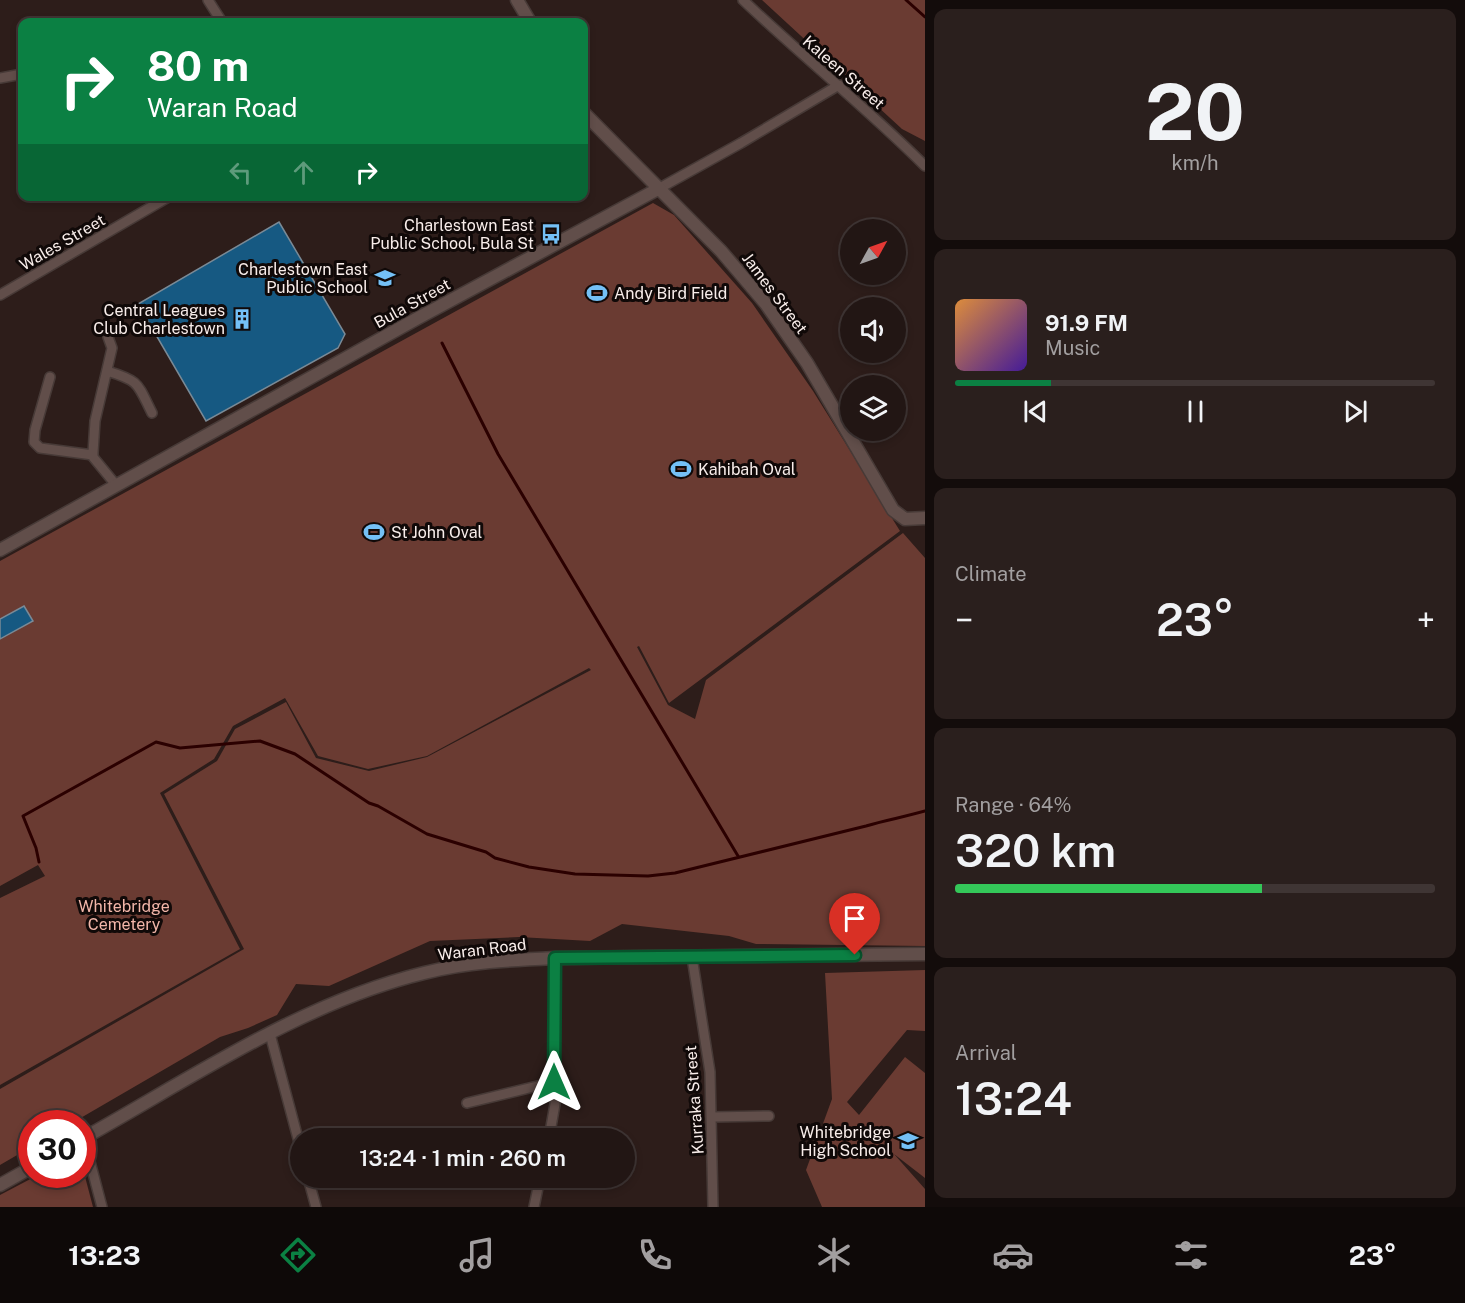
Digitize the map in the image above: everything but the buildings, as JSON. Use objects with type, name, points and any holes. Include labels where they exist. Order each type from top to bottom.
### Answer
[{"type":"street","points":[[208,0],[219,18]]},
{"type":"street","points":[[517,0],[528,18]]},
{"type":"street","name":"Kaleen Street","points":[[743,0],[839,85],[925,166]]},
{"type":"street","points":[[0,78],[18,75]]},
{"type":"street","name":"Bula Street","points":[[0,550],[741,143],[839,85]]},
{"type":"street","name":"James Street","points":[[588,117],[721,251],[766,304],[807,363],[893,510],[905,519],[925,518]]},
{"type":"street","name":"Wales Street","points":[[0,295],[161,201]]},
{"type":"street","points":[[108,337],[112,348],[95,420],[93,455],[116,485]]},
{"type":"street","points":[[107,371],[132,379],[152,412]]},
{"type":"street","points":[[50,377],[35,430],[34,442],[40,448],[93,455]]},
{"type":"street","name":"Waran Road","points":[[96,1132],[270,1034],[350,996],[425,972],[496,961],[555,958],[925,954]]},
{"type":"street","name":"Kurraka Street","points":[[692,957],[710,1072],[713,1207]]},
{"type":"street","points":[[551,1128],[555,1104],[555,958]]},
{"type":"street","points":[[270,1034],[295,1128]]},
{"type":"street","points":[[467,1103],[554,1082]]},
{"type":"street","points":[[712,1117],[769,1116]]},
{"type":"street","points":[[0,1185],[18,1175]]},
{"type":"street","points":[[96,1186],[102,1207]]},
{"type":"street","points":[[311,1188],[316,1207]]},
{"type":"street","points":[[534,1207],[538,1188]]},
{"type":"green space","points":[[762,0],[925,0],[925,141],[902,129]]},
{"type":"green space","name":"Whitebridge Cemetery","points":[[653,203],[674,215],[752,303],[813,391],[840,434],[840,441],[844,441],[900,531],[669,703],[639,646],[637,647],[668,705],[695,719],[706,680],[903,533],[925,558],[925,946],[756,944],[729,936],[622,924],[590,941],[519,937],[430,941],[329,986],[296,984],[277,1015],[220,1037],[94,1110],[18,1110],[18,1155],[0,1165],[0,1089],[244,949],[164,794],[217,761],[235,729],[286,702],[316,758],[369,771],[427,757],[591,670],[589,668],[427,756],[368,769],[318,756],[285,698],[233,726],[214,759],[160,793],[240,949],[0,1085],[0,898],[45,876],[38,865],[0,886],[0,561]]},
{"type":"green space","points":[[925,970],[925,1031],[907,1030],[847,1102],[859,1115],[905,1057],[925,1073],[925,1178],[894,1154],[925,1189],[925,1207],[822,1207],[806,1170],[832,1099],[825,973]]},
{"type":"green space","points":[[18,1186],[18,1188],[88,1188],[93,1207],[0,1207],[0,1195]]},
{"type":"waterway","points":[[906,0],[925,17]]},
{"type":"waterway","points":[[442,343],[498,454],[738,856]]},
{"type":"waterway","points":[[39,862],[23,816],[156,742],[180,748],[260,741],[295,754],[369,803],[427,834],[486,852],[495,858],[529,867],[575,874],[648,876],[675,873],[925,811]]},
{"type":"place","name":"Charlestown East Public School, Bula St","points":[[551,234]]},
{"type":"place","name":"Charlestown East Public School","points":[[385,278]]},
{"type":"place","name":"Andy Bird Field","points":[[597,293]]},
{"type":"place","name":"Central Leagues Club Charlestown","points":[[242,319]]},
{"type":"place","name":"Kahibah Oval","points":[[681,469]]},
{"type":"place","name":"St John Oval","points":[[374,532]]},
{"type":"place","name":"Whitebridge High School","points":[[908,1141]]},
{"type":"route","points":[[554,1082],[555,958],[855,955]]}]
